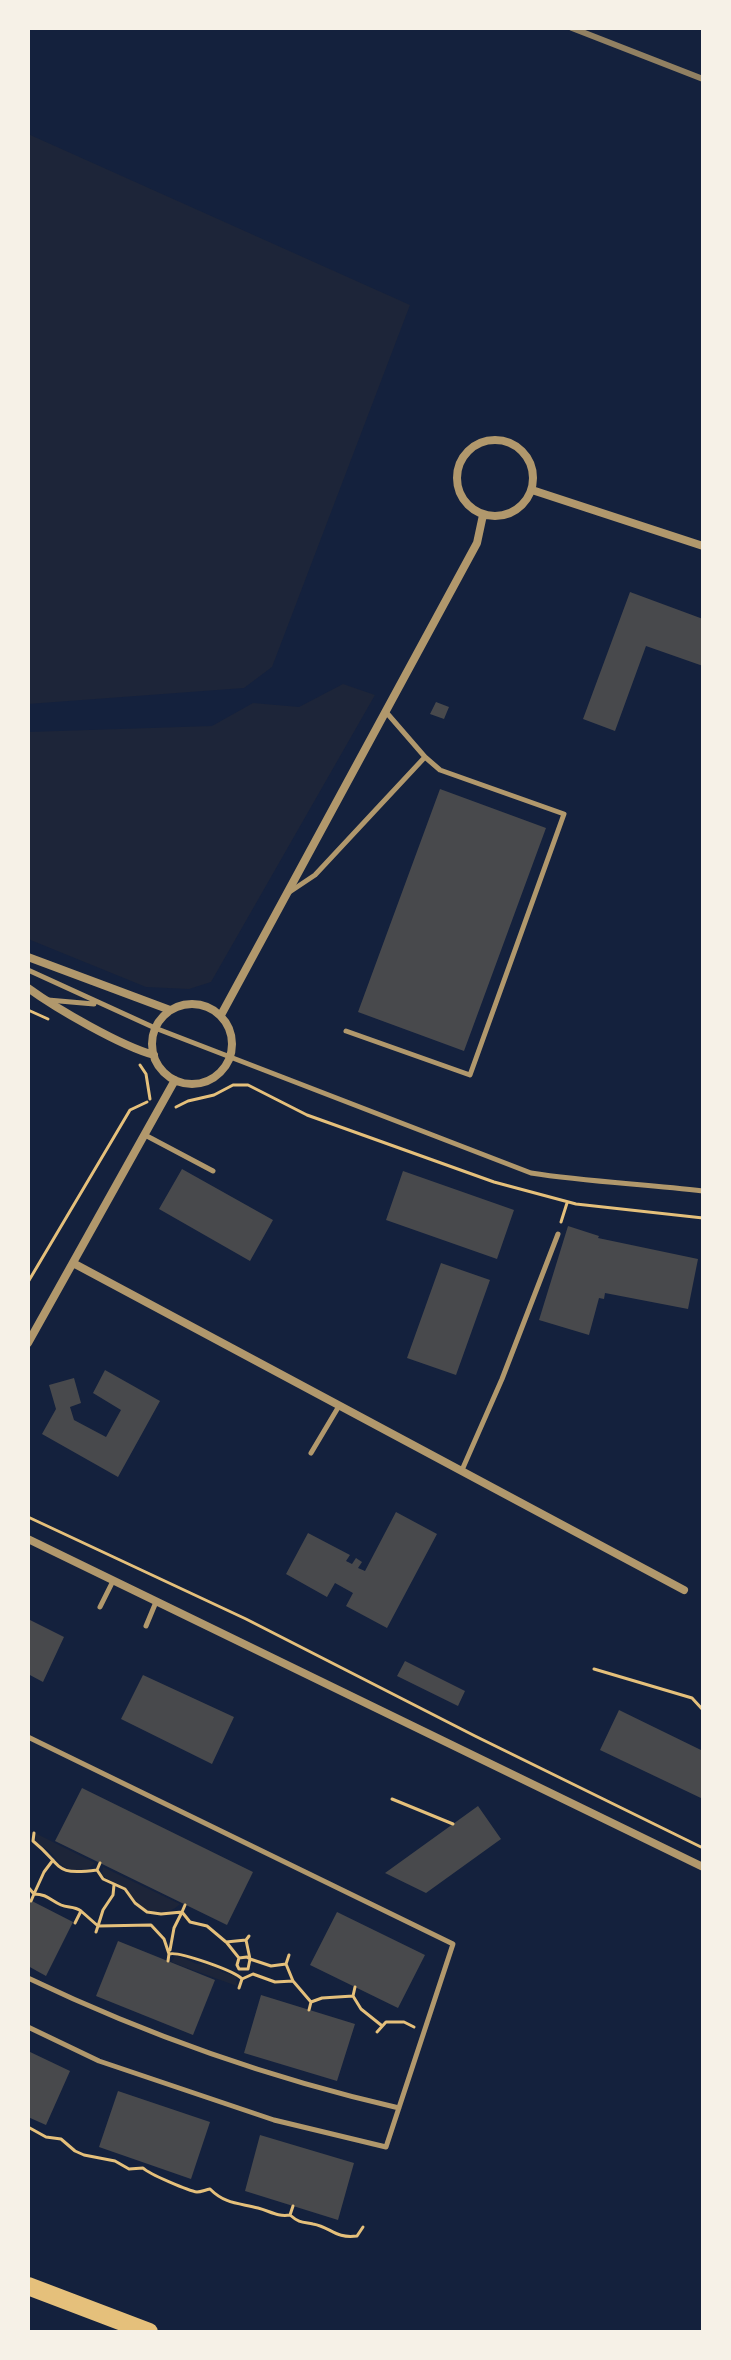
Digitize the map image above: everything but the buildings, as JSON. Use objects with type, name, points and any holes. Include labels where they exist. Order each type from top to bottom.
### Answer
[{"type":"main road","points":[[28,2286],[149,2332]]},
{"type":"street","points":[[502,440],[525,452],[532,464],[532,490],[524,504],[514,512],[496,517],[483,515],[469,507],[461,497],[456,478],[463,458],[478,443],[502,440]]},
{"type":"street","points":[[532,490],[703,546]]},
{"type":"street","points":[[221,1015],[477,543],[483,515]]},
{"type":"street","points":[[28,957],[170,1010]]},
{"type":"street","points":[[28,988],[44,1000],[142,1052],[154,1055]]},
{"type":"street","points":[[196,1004],[209,1007],[221,1015],[231,1034],[230,1057],[224,1069],[214,1078],[188,1084],[175,1080],[158,1065],[152,1041],[155,1028],[170,1010],[196,1004]]},
{"type":"street","points":[[28,1343],[175,1080]]},
{"type":"street","points":[[73,1263],[684,1590]]},
{"type":"street","points":[[28,1539],[703,1867]]},
{"type":"lane","points":[[346,1031],[470,1075],[564,814],[440,770],[386,712]]},
{"type":"lane","points":[[286,894],[315,875],[425,757]]},
{"type":"lane","points":[[28,970],[155,1028],[531,1173],[573,1180],[604,1180],[703,1191]]},
{"type":"lane","points":[[44,1000],[103,1005]]},
{"type":"lane","points":[[145,1135],[213,1171]]},
{"type":"lane","points":[[462,1471],[558,1234]]},
{"type":"lane","points":[[311,1453],[339,1406]]},
{"type":"lane","points":[[100,1607],[113,1581]]},
{"type":"lane","points":[[146,1626],[156,1602]]},
{"type":"lane","points":[[28,1737],[453,1944],[386,2147],[274,2120],[113,2066],[28,2027]]},
{"type":"lane","points":[[28,1978],[79,2002],[216,2054],[399,2108]]},
{"type":"path","points":[[28,1282],[130,1110],[150,1099],[170,1111],[233,1085],[248,1085],[307,1115],[494,1182],[568,1202],[703,1218]]},
{"type":"path","points":[[558,1234],[568,1202]]},
{"type":"path","points":[[28,1517],[246,1619],[703,1848]]},
{"type":"path","points":[[594,1669],[692,1698],[703,1710]]},
{"type":"path","points":[[392,1799],[453,1824]]},
{"type":"path","points":[[28,1850],[31,1837]]},
{"type":"path","points":[[31,1837],[65,1872],[76,1874],[97,1870]]},
{"type":"path","points":[[31,1901],[53,1860]]},
{"type":"path","points":[[97,1870],[100,1863]]},
{"type":"path","points":[[97,1870],[103,1879],[125,1889],[135,1903],[147,1912],[182,1912]]},
{"type":"path","points":[[96,1932],[103,1910],[113,1895],[114,1885]]},
{"type":"path","points":[[28,1887],[34,1894],[45,1894],[63,1906],[75,1907],[98,1926],[151,1925],[164,1939],[169,1954]]},
{"type":"path","points":[[168,1961],[174,1928],[185,1905]]},
{"type":"path","points":[[75,1923],[81,1911]]},
{"type":"path","points":[[182,1912],[190,1922],[207,1926],[239,1958]]},
{"type":"path","points":[[226,1942],[247,1938],[251,1963],[248,1969]]},
{"type":"path","points":[[169,1954],[181,1953],[197,1962],[212,1963],[242,1979]]},
{"type":"path","points":[[289,1955],[286,1964],[293,1981],[311,2002]]},
{"type":"path","points":[[239,1958],[247,1957],[271,1966],[286,1964]]},
{"type":"path","points":[[232,1971],[239,1958]]},
{"type":"path","points":[[237,1965],[239,1969],[248,1969],[275,1982],[293,1981]]},
{"type":"path","points":[[239,1988],[242,1979],[253,1974]]},
{"type":"path","points":[[355,1987],[353,1996],[361,2009],[381,2025]]},
{"type":"path","points":[[311,2002],[353,1996]]},
{"type":"path","points":[[309,2010],[311,2002]]},
{"type":"path","points":[[377,2032],[386,2022],[404,2022],[424,2032]]},
{"type":"path","points":[[28,2127],[46,2137],[61,2139],[84,2155],[115,2161],[129,2169],[144,2166],[156,2177],[197,2192],[210,2189],[223,2201],[281,2216],[290,2215],[303,2224],[313,2224],[339,2236],[357,2236],[363,2227]]},
{"type":"path","points":[[290,2215],[293,2206]]},
{"type":"shaded area","points":[[28,134],[410,305],[272,667],[244,688],[28,704]]},
{"type":"shaded area","points":[[343,684],[375,695],[211,982],[189,989],[146,987],[28,939],[28,732],[212,726],[253,703],[299,707]]},
{"type":"shaded area","points":[[35,1833],[95,1863],[83,1871],[66,1868],[36,1842]]},
{"type":"shaded area","points":[[103,1867],[180,1904],[169,1911],[151,1912],[140,1906],[125,1889],[104,1877]]},
{"type":"shaded area","points":[[176,1955],[197,1964],[212,1965],[236,1976],[237,1986],[171,1962]]},
{"type":"railway","points":[[572,28],[703,79]]}]
